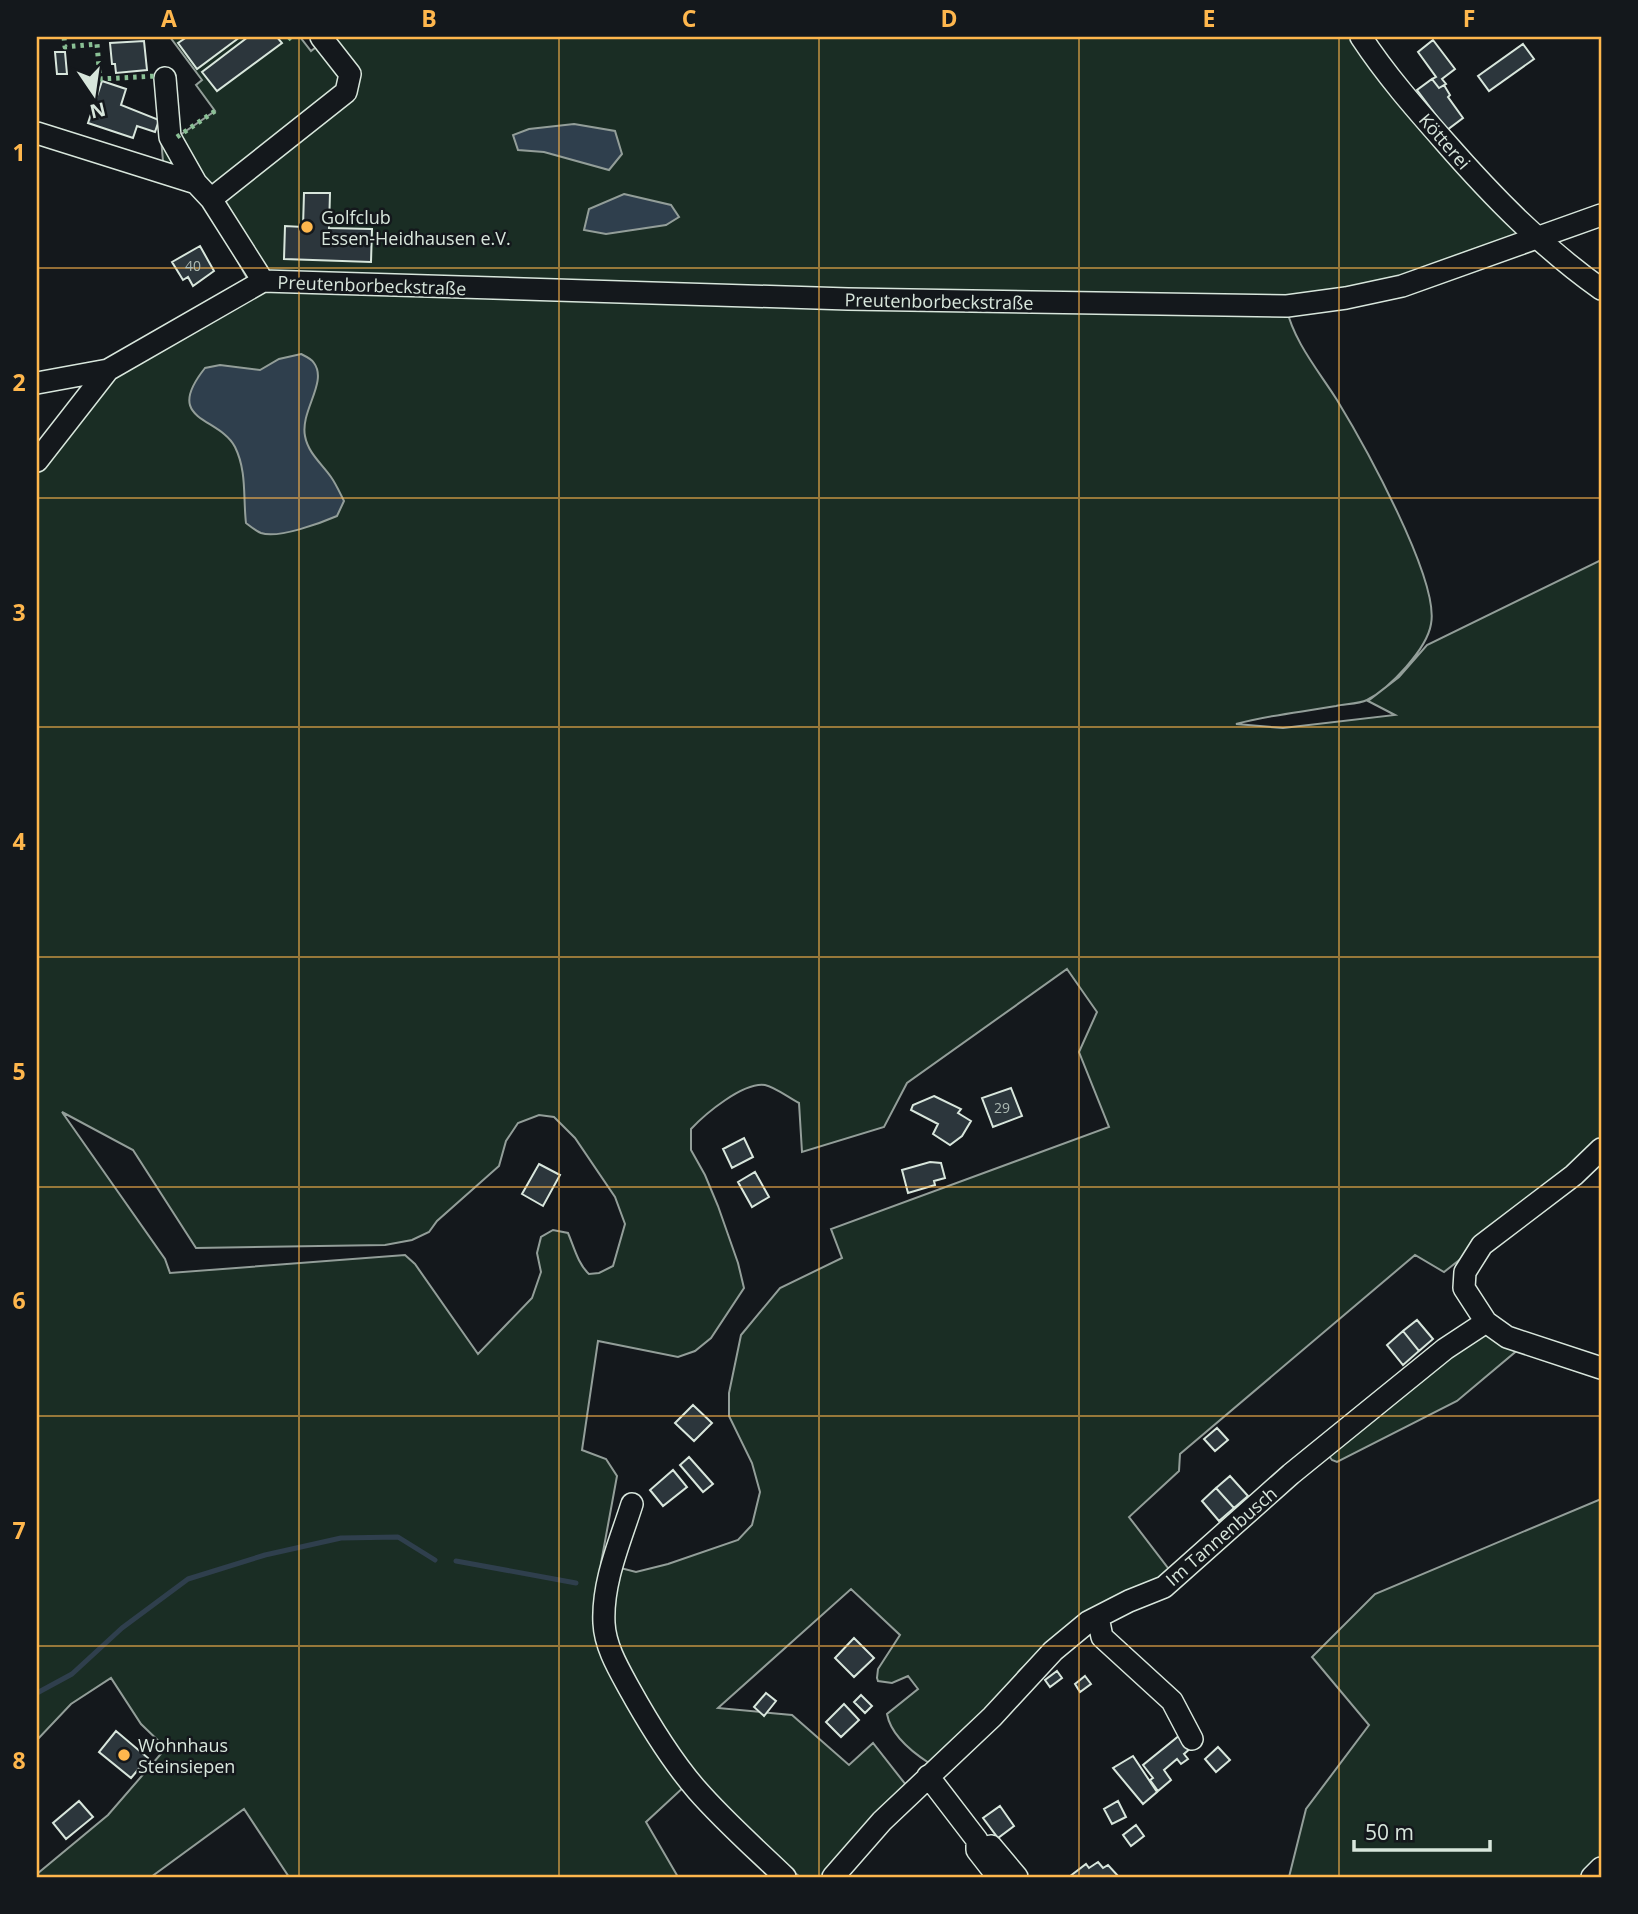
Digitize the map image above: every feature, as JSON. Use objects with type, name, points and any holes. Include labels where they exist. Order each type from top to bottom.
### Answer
[{"type":"street","points":[[212,199],[345,92],[350,74],[321,37]]},
{"type":"street","name":"Kötterei","points":[[1362,37],[1386,75],[1471,172],[1536,239],[1601,289]]},
{"type":"street","name":"Preutenborbeckstraße","points":[[165,78],[170,137],[196,183],[212,199],[263,281]]},
{"type":"street","name":"Preutenborbeckstraße","points":[[37,133],[196,183]]},
{"type":"street","name":"Preutenborbeckstraße","points":[[37,461],[108,370],[263,281],[848,299],[1277,306],[1346,298],[1402,286],[1601,215]]},
{"type":"street","points":[[37,383],[108,370]]},
{"type":"street","points":[[1601,1149],[1574,1175],[1482,1245],[1465,1272],[1464,1288],[1486,1322],[1507,1337],[1601,1368]]},
{"type":"street","name":"Im Tannenbusch","points":[[834,1877],[882,1821],[992,1717],[1053,1651],[1088,1622],[1164,1587],[1291,1474],[1445,1349],[1486,1322]]},
{"type":"street","points":[[632,1504],[613,1560],[607,1591],[604,1623],[606,1641],[639,1707],[665,1749],[698,1792],[785,1877]]},
{"type":"street","points":[[1098,1617],[1102,1637],[1172,1701],[1192,1739]]},
{"type":"street","points":[[928,1776],[977,1839],[977,1850],[998,1877]]},
{"type":"street","points":[[977,1839],[987,1841],[1017,1877]]},
{"type":"street","points":[[1592,1877],[1601,1868]]},
{"type":"green space","points":[[170,37],[300,37],[311,51],[329,37],[1356,37],[1527,237],[1401,285],[1286,307],[1301,344],[1349,420],[1397,511],[1424,576],[1431,603],[1431,624],[1423,645],[1406,667],[1386,687],[1367,700],[1236,724],[1283,728],[1395,715],[1368,701],[1399,677],[1427,645],[1601,560],[1601,1149],[1444,1272],[1415,1255],[1180,1454],[1179,1471],[1129,1517],[1171,1572],[1071,1627],[1020,1670],[982,1717],[929,1763],[898,1736],[887,1714],[918,1689],[908,1676],[892,1683],[878,1681],[877,1678],[878,1669],[900,1635],[851,1589],[718,1708],[792,1715],[849,1765],[873,1743],[906,1785],[821,1877],[800,1877],[687,1784],[646,1822],[678,1877],[289,1877],[244,1809],[151,1877],[37,1877],[37,1874],[108,1815],[166,1748],[141,1724],[111,1678],[71,1704],[37,1740],[37,453],[106,363],[247,278],[201,197],[163,161],[161,138],[177,137],[215,111],[196,85],[202,80]],"holes":[[[1067,969],[1097,1012],[1079,1052],[1109,1127],[831,1229],[842,1258],[780,1288],[741,1335],[729,1393],[729,1416],[752,1463],[760,1492],[752,1525],[738,1540],[668,1564],[636,1572],[601,1563],[617,1476],[606,1459],[582,1450],[598,1341],[678,1357],[695,1351],[711,1338],[744,1288],[718,1206],[691,1150],[691,1129],[715,1108],[746,1088],[756,1085],[778,1090],[799,1103],[802,1152],[884,1127],[907,1083]],[[62,1112],[133,1150],[196,1248],[385,1245],[412,1240],[429,1232],[437,1221],[499,1166],[506,1141],[518,1123],[539,1115],[554,1117],[575,1138],[615,1197],[625,1224],[613,1266],[599,1273],[589,1274],[585,1270],[568,1233],[553,1230],[541,1237],[537,1253],[541,1272],[532,1298],[478,1354],[415,1264],[405,1255],[170,1273],[165,1259]]]},
{"type":"green space","points":[[1485,1326],[1520,1348],[1457,1401],[1337,1462],[1332,1460],[1324,1449]]},
{"type":"green space","points":[[1601,1499],[1601,1859],[1583,1877],[1289,1877],[1306,1809],[1369,1725],[1312,1657],[1375,1594]]},
{"type":"water","points":[[574,124],[615,131],[622,154],[609,170],[544,152],[518,150],[513,135],[529,129]]},
{"type":"water","points":[[624,194],[671,205],[679,217],[666,225],[606,234],[584,230],[589,209]]},
{"type":"water","points":[[301,354],[312,360],[318,379],[306,417],[305,436],[312,453],[333,480],[344,501],[337,516],[330,519],[288,532],[261,533],[246,523],[243,475],[235,447],[218,429],[191,409],[189,399],[193,386],[205,368],[220,365],[260,370],[279,359]]},
{"type":"building","points":[[187,37],[240,37],[197,69],[178,43]]},
{"type":"building","points":[[248,37],[277,37],[282,43],[217,91],[202,72]]},
{"type":"building","points":[[1433,40],[1455,69],[1442,79],[1446,84],[1439,88],[1432,79],[1436,77],[1418,52]]},
{"type":"building","points":[[144,41],[147,70],[116,73],[115,64],[112,64],[110,43]]},
{"type":"building","points":[[1523,44],[1534,59],[1489,91],[1478,76]]},
{"type":"building","points":[[55,52],[65,52],[67,74],[57,74]]},
{"type":"building","points":[[1432,79],[1439,88],[1444,85],[1450,95],[1448,97],[1463,118],[1447,130],[1417,90]]},
{"type":"building","points":[[102,81],[126,89],[121,105],[159,120],[155,132],[137,126],[133,138],[88,123]]},
{"type":"building","name":"Golfclub Essen-Heidhausen e.V.","points":[[304,193],[330,193],[329,228],[372,229],[371,262],[284,259],[285,226],[303,227]]},
{"type":"building","points":[[200,246],[214,271],[193,286],[188,277],[183,280],[172,262]]},
{"type":"building","points":[[1011,1088],[1022,1116],[993,1127],[982,1098]]},
{"type":"building","points":[[934,1096],[961,1109],[958,1113],[971,1121],[962,1136],[950,1145],[933,1134],[938,1124],[911,1110],[913,1105]]},
{"type":"building","points":[[744,1138],[753,1157],[732,1168],[723,1149]]},
{"type":"building","points":[[930,1162],[941,1163],[945,1178],[934,1181],[935,1185],[908,1193],[902,1170]]},
{"type":"building","points":[[539,1164],[560,1175],[543,1206],[522,1194]]},
{"type":"building","points":[[755,1172],[769,1197],[752,1207],[738,1182]]},
{"type":"building","points":[[1417,1320],[1433,1339],[1419,1351],[1403,1331]]},
{"type":"building","points":[[1403,1331],[1419,1351],[1403,1365],[1387,1345]]},
{"type":"building","points":[[693,1405],[712,1423],[694,1441],[675,1423]]},
{"type":"building","points":[[1217,1428],[1228,1440],[1215,1451],[1204,1439]]},
{"type":"building","points":[[689,1457],[713,1484],[703,1492],[680,1465]]},
{"type":"building","points":[[673,1470],[687,1487],[663,1506],[650,1490]]},
{"type":"building","points":[[1230,1476],[1248,1496],[1234,1508],[1216,1488]]},
{"type":"building","points":[[1216,1488],[1234,1508],[1219,1521],[1202,1501]]},
{"type":"building","points":[[854,1638],[874,1658],[854,1677],[835,1658]]},
{"type":"building","points":[[1057,1671],[1062,1678],[1050,1687],[1045,1680]]},
{"type":"building","points":[[1085,1676],[1091,1684],[1080,1692],[1075,1684]]},
{"type":"building","points":[[766,1693],[776,1701],[764,1716],[754,1707]]},
{"type":"building","points":[[861,1695],[872,1706],[865,1713],[854,1702]]},
{"type":"building","points":[[844,1704],[859,1720],[841,1737],[826,1722]]},
{"type":"building","name":"Wohnhaus Steinsiepen","points":[[116,1731],[148,1758],[131,1778],[99,1752]]},
{"type":"building","points":[[1180,1735],[1191,1748],[1184,1754],[1188,1759],[1181,1764],[1177,1759],[1164,1770],[1171,1780],[1158,1791],[1150,1780],[1153,1778],[1143,1765]]},
{"type":"building","points":[[1218,1747],[1230,1760],[1216,1772],[1205,1759]]},
{"type":"building","points":[[1133,1756],[1157,1792],[1143,1804],[1113,1768]]},
{"type":"building","points":[[79,1801],[93,1817],[66,1839],[53,1823]]},
{"type":"building","points":[[1118,1801],[1126,1817],[1112,1824],[1104,1809]]},
{"type":"building","points":[[1000,1806],[1014,1826],[998,1838],[983,1818]]},
{"type":"building","points":[[1136,1825],[1144,1836],[1131,1846],[1123,1835]]},
{"type":"building","points":[[1098,1862],[1103,1868],[1108,1865],[1119,1877],[1069,1877],[1086,1864],[1089,1868]]},
{"type":"waterway","points":[[37,1693],[72,1674],[122,1628],[188,1579],[265,1555],[341,1538],[398,1537],[435,1560]]},
{"type":"waterway","points":[[456,1561],[576,1583]]},
{"type":"hedge","points":[[64,37],[65,47],[97,44],[100,79],[157,76]]},
{"type":"hedge","points":[[289,37],[292,40]]},
{"type":"hedge","points":[[177,137],[215,111]]},
{"type":"place","name":"Golfclub Essen-Heidhausen e.V.","points":[[307,227]]},
{"type":"place","name":"Wohnhaus Steinsiepen","points":[[124,1755]]}]
